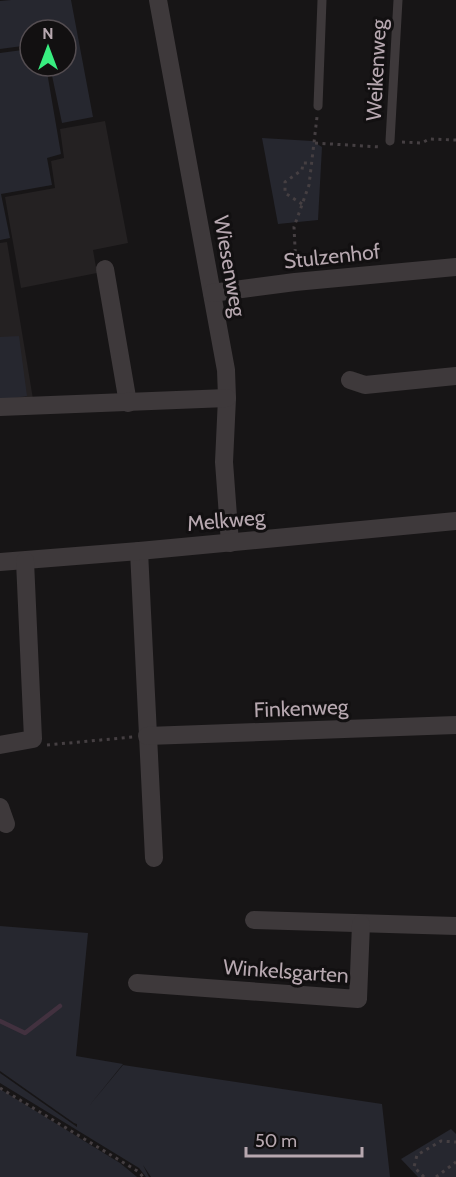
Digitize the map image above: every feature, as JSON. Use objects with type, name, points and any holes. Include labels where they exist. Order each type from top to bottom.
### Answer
[{"type":"street","name":"Wiesenweg","points":[[158,0],[226,370],[224,462],[230,543]]},
{"type":"street","name":"Stulzenhof","points":[[212,293],[296,282],[456,267]]},
{"type":"street","points":[[105,269],[128,403]]},
{"type":"street","points":[[350,380],[365,385],[456,376]]},
{"type":"street","points":[[0,407],[227,398]]},
{"type":"street","name":"Melkweg","points":[[0,562],[456,521]]},
{"type":"street","points":[[139,551],[154,858]]},
{"type":"street","points":[[0,744],[33,739],[24,561]]},
{"type":"street","name":"Finkenweg","points":[[147,736],[456,725]]},
{"type":"street","points":[[254,920],[456,926]]},
{"type":"street","name":"Winkelsgarten","points":[[137,983],[358,999],[361,924]]},
{"type":"lane","points":[[318,106],[322,0]]},
{"type":"lane","name":"Weikenweg","points":[[390,141],[398,0]]},
{"type":"path","points":[[296,282],[294,227],[309,185],[318,106]]},
{"type":"path","points":[[302,204],[285,193],[285,182],[302,170],[303,163],[312,163]]},
{"type":"path","points":[[33,739],[46,745],[147,736]]},
{"type":"path","points":[[0,1088],[139,1172],[143,1177]]},
{"type":"path","points":[[424,1177],[414,1167],[417,1155],[441,1141],[456,1142]]},
{"type":"path","points":[[436,1177],[456,1162]]},
{"type":"shaded area","points":[[71,0],[74,18],[18,18],[18,47],[0,49],[0,1]]},
{"type":"shaded area","points":[[78,37],[93,117],[62,123],[53,78],[78,78]]},
{"type":"shaded area","points":[[18,51],[18,78],[48,78],[61,154],[47,158],[52,185],[1,194],[10,238],[0,240],[0,53]]},
{"type":"shaded area","points":[[105,121],[128,243],[93,250],[97,273],[21,288],[5,197],[55,188],[51,161],[64,158],[60,129]]},
{"type":"shaded area","points":[[262,138],[312,141],[322,147],[318,220],[278,224]]},
{"type":"shaded area","points":[[7,242],[33,399],[0,403],[0,243]]},
{"type":"shaded area","points":[[19,336],[27,396],[0,400],[0,337]]},
{"type":"shaded area","points":[[0,926],[88,933],[76,1056],[123,1064],[89,1106],[123,1065],[382,1104],[390,1177],[151,1177],[143,1165],[149,1177],[146,1177],[139,1168],[0,1083],[0,1073],[77,1127],[77,1124],[0,1071]]},
{"type":"shaded area","points":[[0,1089],[120,1163],[137,1177],[0,1177]]},
{"type":"shaded area","points":[[451,1129],[456,1134],[456,1177],[418,1177],[401,1159]]},
{"type":"waterway","points":[[0,1021],[25,1033],[60,1006]]}]
